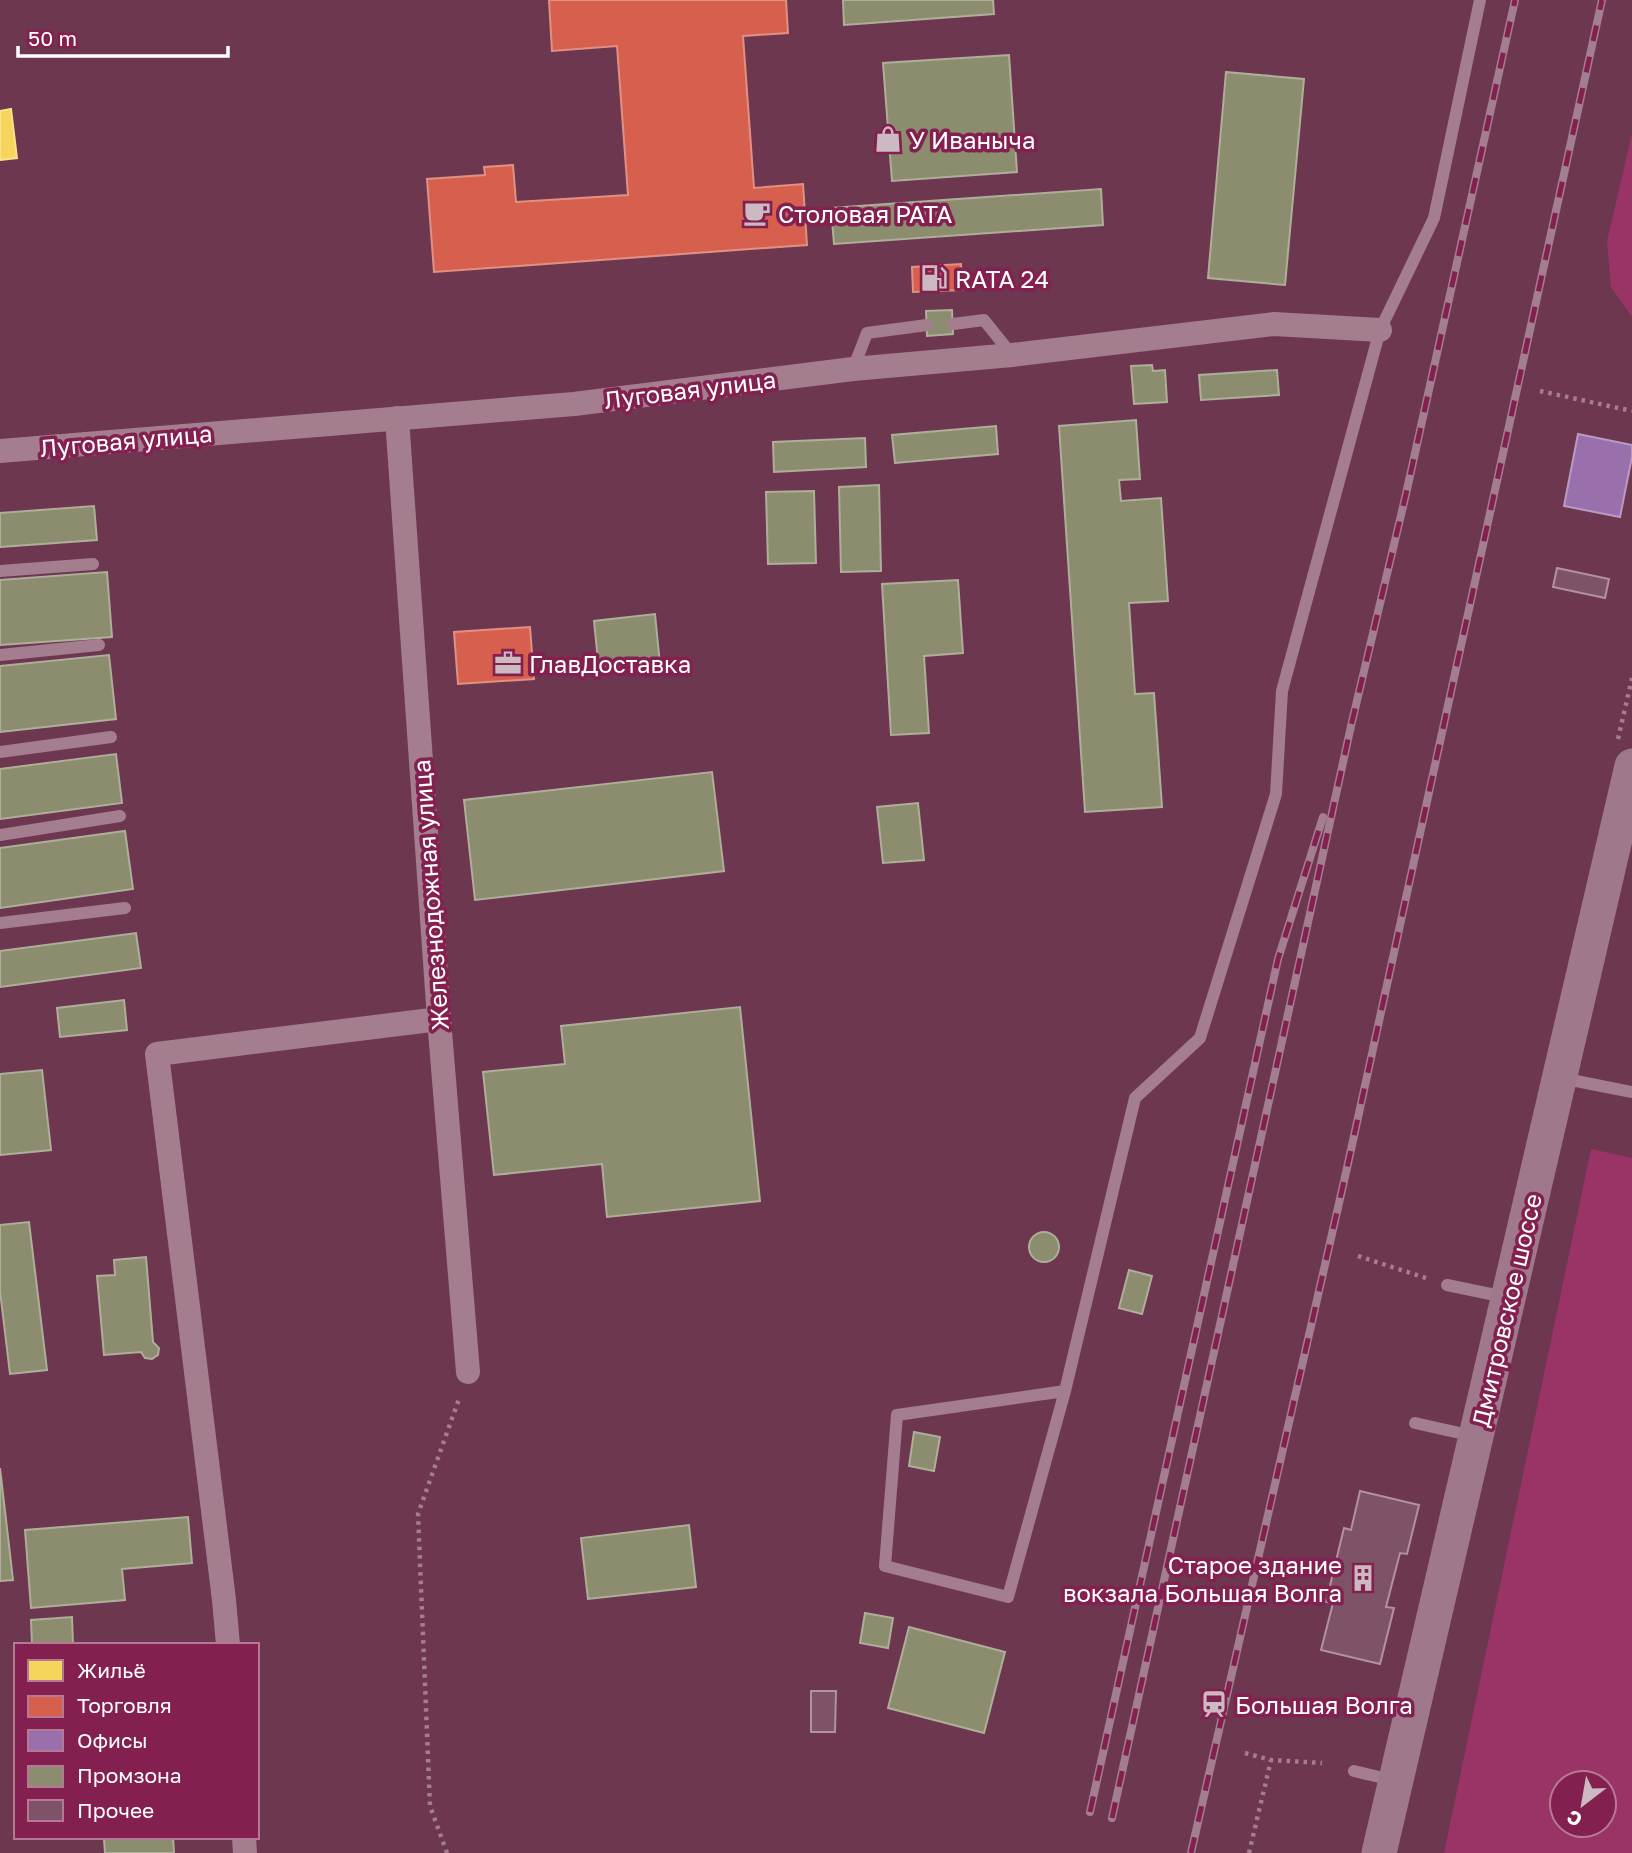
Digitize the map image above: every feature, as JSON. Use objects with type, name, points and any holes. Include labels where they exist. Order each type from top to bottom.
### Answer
[{"type":"main road","name":"Дмитровское шоссе","points":[[1379,1853],[1561,1078],[1624,839],[1632,766]]},
{"type":"street","name":"Луговая улица","points":[[0,451],[574,404],[853,369],[1012,355],[1275,324],[1380,330]]},
{"type":"street","name":"Железнодожная улица","points":[[397,418],[439,1019],[468,1372]]},
{"type":"street","points":[[228,1643],[225,1600],[157,1054],[439,1019]]},
{"type":"lane","points":[[1065,1391],[897,1415],[884,1566],[1009,1597],[1065,1391],[1135,1098],[1200,1038],[1276,794],[1282,691],[1380,330],[1434,218],[1480,0]]},
{"type":"lane","points":[[953,324],[984,320],[1012,355]]},
{"type":"lane","points":[[853,369],[867,333],[927,326]]},
{"type":"lane","points":[[0,571],[93,564]]},
{"type":"lane","points":[[0,655],[99,645]]},
{"type":"lane","points":[[0,752],[111,737]]},
{"type":"lane","points":[[0,835],[120,816]]},
{"type":"lane","points":[[0,923],[125,908]]},
{"type":"lane","points":[[1561,1078],[1632,1092]]},
{"type":"lane","points":[[1447,1285],[1509,1298]]},
{"type":"lane","points":[[1415,1423],[1477,1437]]},
{"type":"lane","points":[[1354,1771],[1396,1781]]},
{"type":"path","points":[[1539,391],[1632,411]]},
{"type":"path","points":[[1358,1256],[1447,1285]]},
{"type":"path","points":[[447,1853],[430,1806],[418,1514],[468,1372]]},
{"type":"path","points":[[1245,1753],[1271,1760],[1322,1763]]},
{"type":"path","points":[[1249,1853],[1271,1760]]},
{"type":"shaded area","points":[[1632,134],[1632,317],[1611,287],[1607,241]]},
{"type":"shaded area","points":[[1591,1149],[1632,1158],[1632,1853],[1444,1853]]},
{"type":"building: Жильё","points":[[11,109],[17,158],[0,160],[0,111]]},
{"type":"building: Торговля","points":[[549,0],[786,0],[788,33],[743,36],[754,188],[803,184],[807,245],[434,272],[427,179],[485,175],[484,167],[513,165],[516,202],[628,195],[617,46],[552,51]]},
{"type":"building: Торговля","points":[[961,264],[962,290],[913,292],[912,267]]},
{"type":"building: Торговля","points":[[530,627],[534,679],[458,684],[454,632]]},
{"type":"building: Офисы","points":[[1578,434],[1632,445],[1620,517],[1564,506]]},
{"type":"building: Промзона","points":[[843,0],[993,0],[994,14],[844,25]]},
{"type":"building: Промзона","points":[[1009,55],[1017,172],[892,181],[883,63]]},
{"type":"building: Промзона","points":[[1226,72],[1304,79],[1285,285],[1208,278]]},
{"type":"building: Промзона","points":[[1101,189],[1103,225],[834,244],[831,208]]},
{"type":"building: Промзона","points":[[952,310],[953,334],[927,336],[926,311]]},
{"type":"building: Промзона","points":[[1152,365],[1153,371],[1165,370],[1167,402],[1134,404],[1131,366]]},
{"type":"building: Промзона","points":[[1277,370],[1279,395],[1201,400],[1199,375]]},
{"type":"building: Промзона","points":[[1136,420],[1140,479],[1119,480],[1121,501],[1161,498],[1168,601],[1129,603],[1135,694],[1154,693],[1162,807],[1085,812],[1059,426]]},
{"type":"building: Промзона","points":[[996,426],[998,454],[895,463],[892,435]]},
{"type":"building: Промзона","points":[[865,438],[866,467],[774,472],[773,442]]},
{"type":"building: Промзона","points":[[879,485],[881,571],[841,572],[839,487]]},
{"type":"building: Промзона","points":[[814,491],[816,563],[768,564],[766,492]]},
{"type":"building: Промзона","points":[[94,506],[97,540],[0,547],[0,513]]},
{"type":"building: Промзона","points":[[107,572],[112,637],[0,645],[0,580]]},
{"type":"building: Промзона","points":[[958,580],[963,653],[924,656],[929,733],[891,735],[882,584]]},
{"type":"building: Промзона","points":[[655,614],[660,665],[599,671],[594,621]]},
{"type":"building: Промзона","points":[[109,655],[116,719],[0,732],[0,666]]},
{"type":"building: Промзона","points":[[116,754],[122,803],[0,819],[0,769]]},
{"type":"building: Промзона","points":[[712,772],[724,871],[475,900],[464,800]]},
{"type":"building: Промзона","points":[[918,803],[924,860],[883,863],[877,807]]},
{"type":"building: Промзона","points":[[125,831],[133,889],[0,908],[0,848]]},
{"type":"building: Промзона","points":[[136,933],[141,968],[0,987],[0,951]]},
{"type":"building: Промзона","points":[[124,1000],[127,1030],[60,1037],[57,1008]]},
{"type":"building: Промзона","points":[[740,1007],[760,1201],[607,1217],[602,1164],[494,1175],[483,1072],[565,1064],[561,1026]]},
{"type":"building: Промзона","points":[[42,1070],[51,1150],[0,1155],[0,1074]]},
{"type":"building: Промзона","points":[[29,1222],[47,1370],[10,1374],[0,1291],[0,1225]]},
{"type":"building: Промзона","points":[[1044,1232],[1055,1236],[1059,1247],[1055,1258],[1044,1262],[1033,1258],[1029,1247],[1033,1236]]},
{"type":"building: Промзона","points":[[146,1257],[153,1342],[159,1348],[158,1355],[152,1359],[145,1358],[141,1352],[104,1355],[97,1276],[115,1275],[114,1260]]},
{"type":"building: Промзона","points":[[1129,1270],[1152,1276],[1142,1314],[1119,1308]]},
{"type":"building: Промзона","points":[[914,1432],[940,1437],[934,1471],[909,1466]]},
{"type":"building: Промзона","points":[[0,1468],[13,1580],[0,1581]]},
{"type":"building: Промзона","points":[[188,1517],[192,1563],[122,1569],[125,1600],[31,1608],[25,1530]]},
{"type":"building: Промзона","points":[[689,1525],[696,1587],[588,1599],[581,1538]]},
{"type":"building: Промзона","points":[[865,1613],[893,1618],[888,1648],[860,1643]]},
{"type":"building: Промзона","points":[[72,1617],[73,1643],[32,1643],[31,1620]]},
{"type":"building: Промзона","points":[[909,1627],[1005,1652],[984,1733],[888,1708]]},
{"type":"building: Промзона","points":[[104,1839],[173,1839],[174,1853],[105,1853]]},
{"type":"building: Прочее","points":[[1557,568],[1609,579],[1605,598],[1553,587]]},
{"type":"building: Прочее","name":"Старое здание вокзала Большая Волга","points":[[1360,1491],[1419,1505],[1407,1554],[1400,1553],[1386,1607],[1394,1608],[1380,1664],[1321,1650],[1333,1603],[1326,1602],[1344,1528],[1351,1530]]},
{"type":"building: Прочее","points":[[811,1691],[836,1691],[835,1732],[811,1732]]},
{"type":"railway","points":[[1112,1818],[1351,726],[1406,494],[1515,0]]},
{"type":"railway","points":[[1191,1853],[1347,1168],[1602,0]]},
{"type":"railway","points":[[1090,1812],[1278,959],[1323,817]]},
{"type":"place","name":"У Иваныча","points":[[888,139]]},
{"type":"place","name":"Столовая РАТА","points":[[757,213]]},
{"type":"place","name":"RATA 24","points":[[934,278]]},
{"type":"place","name":"ГлавДоставка","points":[[508,663]]},
{"type":"place","name":"Старое здание вокзала Большая Волга","points":[[1363,1578]]},
{"type":"place","name":"Большая Волга","points":[[1214,1704]]}]
